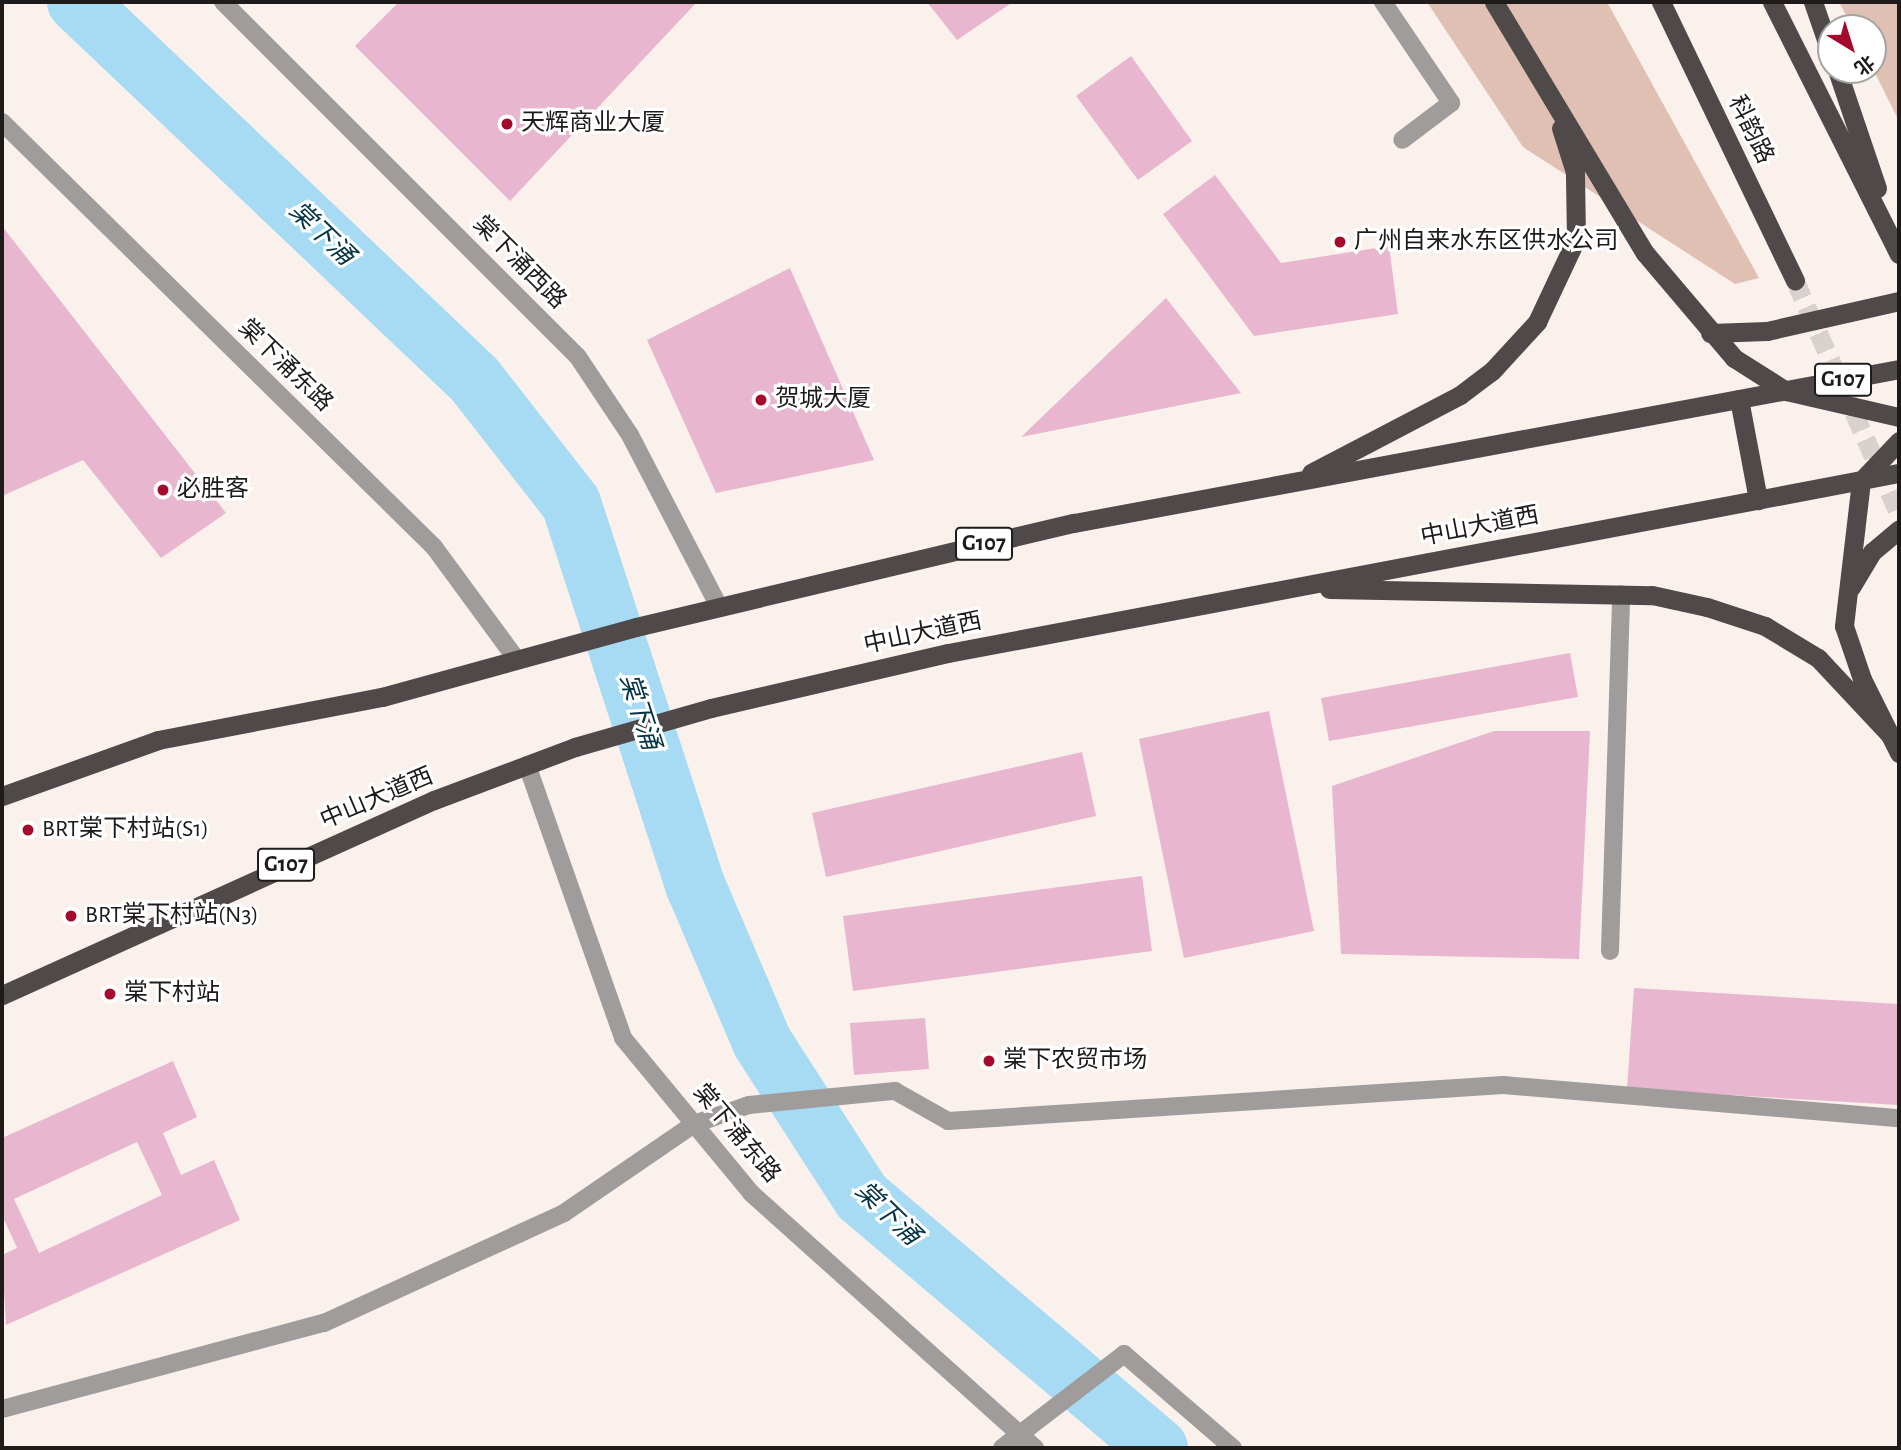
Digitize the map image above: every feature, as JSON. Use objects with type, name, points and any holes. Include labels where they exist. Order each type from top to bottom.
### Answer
[{"type":"highway","points":[[1494,2],[1646,253],[1710,333],[1734,358],[1786,391],[1899,416]]},
{"type":"highway","name":"科韵路","points":[[1661,2],[1795,280]]},
{"type":"highway","points":[[1772,2],[1899,253]]},
{"type":"highway","points":[[1286,485],[1460,395],[1520,343],[1551,302],[1576,239],[1579,205],[1575,172],[1542,82]]},
{"type":"highway","points":[[1841,84],[1899,253]]},
{"type":"highway","points":[[1710,333],[1767,331],[1899,301]]},
{"type":"highway","name":"G107","points":[[2,796],[158,740],[382,697],[685,615],[1074,523],[1899,369]]},
{"type":"highway","points":[[1738,399],[1758,500]]},
{"type":"highway","points":[[1895,744],[1849,648],[1847,594],[1861,481],[1899,441]]},
{"type":"highway","name":"中山大道西","points":[[2,995],[323,848],[527,765],[575,747],[711,708],[1286,588],[1899,473]]},
{"type":"highway","points":[[1847,594],[1872,552],[1899,529]]},
{"type":"highway","points":[[1286,588],[1622,594],[1707,607],[1784,636],[1842,678],[1895,744]]},
{"type":"street","name":"棠下涌西路","points":[[223,2],[578,357],[631,435],[719,607]]},
{"type":"street","points":[[1383,2],[1451,103],[1402,140]]},
{"type":"street","name":"棠下涌东路","points":[[2,122],[434,547],[517,660]]},
{"type":"street","points":[[1610,951],[1622,594]]},
{"type":"street","name":"棠下涌东路","points":[[527,765],[623,1038],[751,1192],[1008,1442],[1035,1448]]},
{"type":"street","points":[[2,1409],[324,1322],[564,1213],[694,1124],[749,1105],[832,1094],[895,1091],[947,1121],[1503,1085],[1899,1118]]},
{"type":"street","points":[[1008,1442],[1124,1354],[1233,1448]]},
{"type":"shaded area","points":[[1427,2],[1607,2],[1759,278],[1735,284],[1523,147]]},
{"type":"shaded area","points":[[1839,2],[1899,2],[1899,121],[1880,84],[1887,84],[1887,14],[1845,14]]},
{"type":"building","name":"天辉商业大厦","points":[[399,2],[697,2],[510,201],[355,46]]},
{"type":"building","points":[[927,2],[1013,2],[957,40]]},
{"type":"building","points":[[1131,56],[1192,141],[1138,180],[1076,96]]},
{"type":"building","points":[[1215,175],[1281,263],[1389,246],[1398,314],[1254,336],[1163,214]]},
{"type":"building","points":[[2,226],[226,513],[161,558],[83,460],[2,496]]},
{"type":"building","name":"贺城大厦","points":[[790,268],[874,460],[716,493],[647,340]]},
{"type":"building","points":[[1166,298],[1241,393],[1021,437]]},
{"type":"building","points":[[1570,653],[1578,697],[1329,741],[1321,698]]},
{"type":"building","points":[[1269,711],[1314,931],[1184,958],[1139,739]]},
{"type":"building","points":[[1494,731],[1590,731],[1579,959],[1341,954],[1332,786]]},
{"type":"building","points":[[1082,752],[1096,816],[826,877],[812,813]]},
{"type":"building","points":[[1142,876],[1152,951],[853,991],[843,916]]},
{"type":"building","points":[[1634,988],[1899,1004],[1899,1105],[1627,1089]]},
{"type":"building","points":[[925,1018],[929,1069],[854,1075],[850,1023]]},
{"type":"building","points":[[173,1061],[197,1117],[163,1133],[181,1175],[214,1160],[240,1220],[6,1325],[2,1255],[17,1248],[2,1215],[2,1138]],"holes":[[[137,1142],[162,1195],[39,1253],[14,1199]]]},
{"type":"waterway","name":"棠下涌","points":[[77,2],[474,379],[571,503],[696,887],[762,1042],[862,1197],[1158,1448]]},
{"type":"tunnel","points":[[1795,280],[1899,514]]},
{"type":"place","name":"天辉商业大厦","points":[[507,124]]},
{"type":"place","name":"广州自来水东区供水公司","points":[[1340,242]]},
{"type":"place","name":"贺城大厦","points":[[761,400]]},
{"type":"place","name":"必胜客","points":[[163,490]]},
{"type":"place","name":"BRT棠下村站(S1)","points":[[28,830]]},
{"type":"place","name":"BRT棠下村站(N3)","points":[[71,916]]},
{"type":"place","name":"棠下村站","points":[[110,994]]},
{"type":"place","name":"棠下农贸市场","points":[[989,1061]]}]
